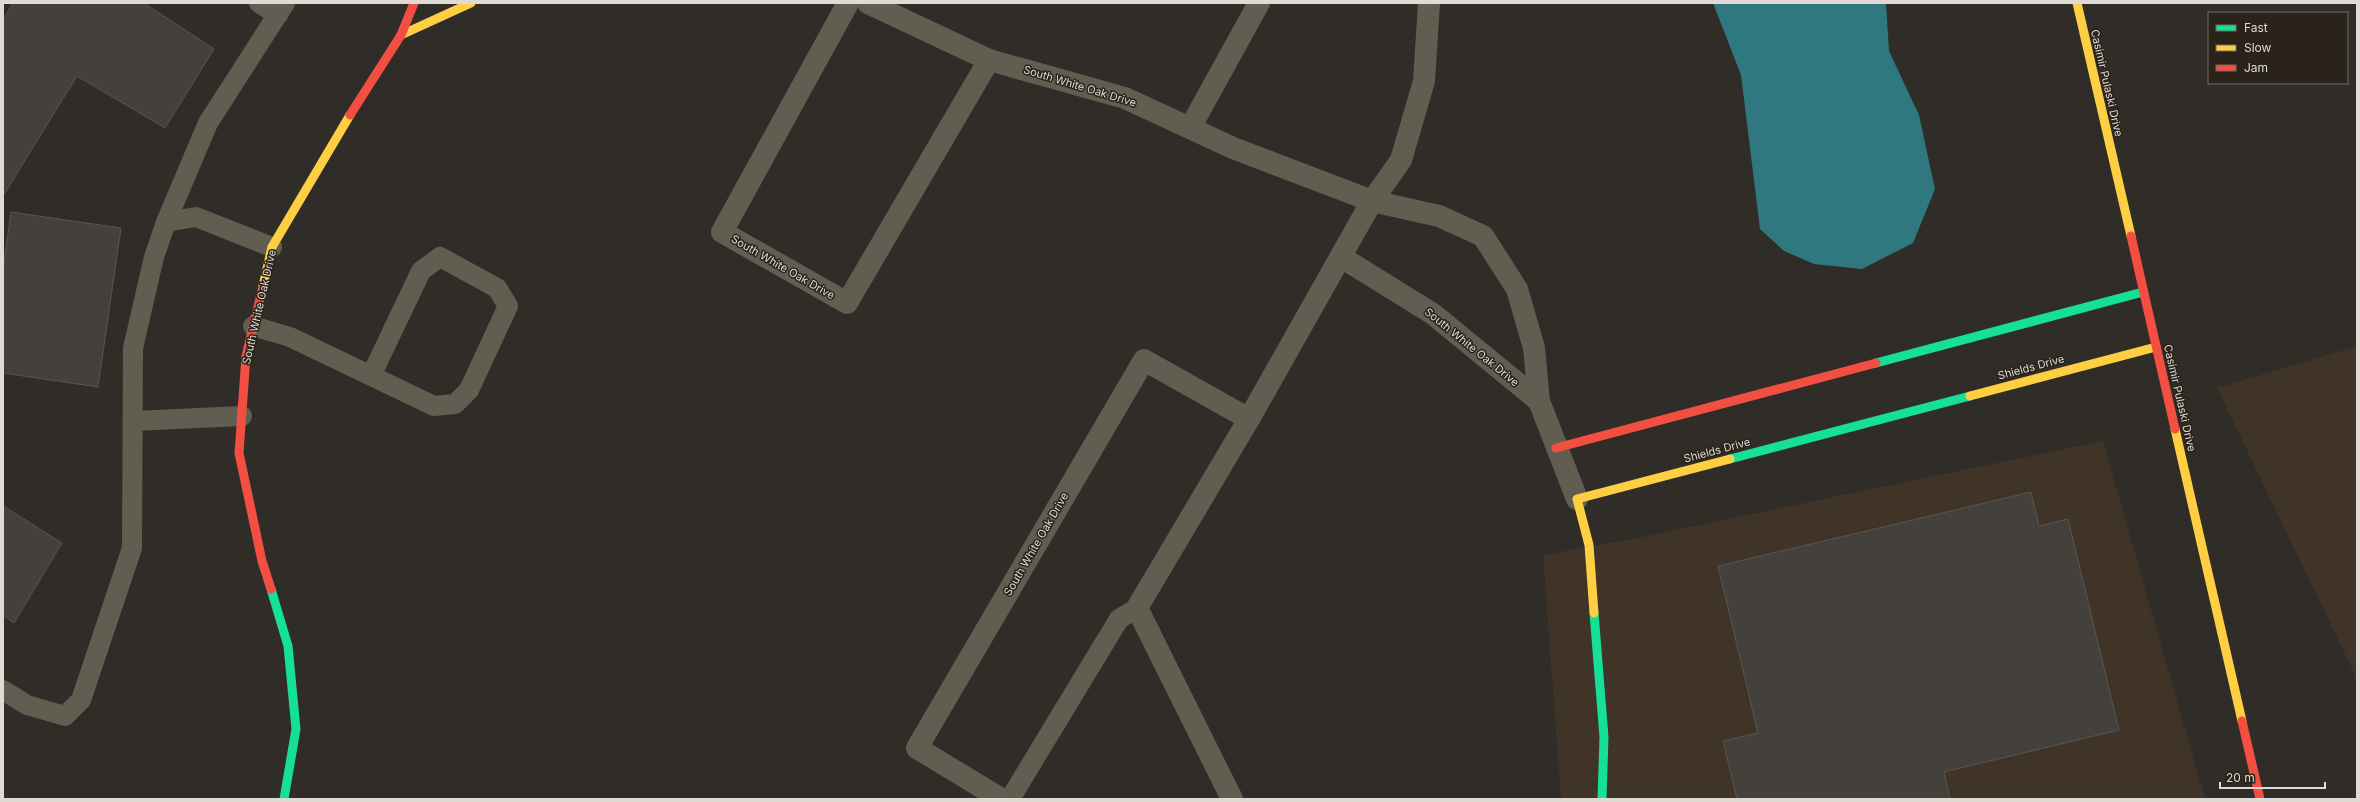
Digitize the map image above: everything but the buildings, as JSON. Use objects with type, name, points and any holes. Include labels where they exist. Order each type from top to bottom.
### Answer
[{"type":"street","name":"South White Oak Drive","points":[[284,799],[296,728],[288,646],[262,561],[239,453],[246,356],[272,247],[347,120],[401,35],[414,3]]},
{"type":"street","points":[[401,35],[472,3]]},
{"type":"street","name":"South White Oak Drive","points":[[848,3],[722,232],[847,303],[989,60]]},
{"type":"street","name":"South White Oak Drive","points":[[868,3],[989,60],[1125,98],[1233,148],[1372,201],[1439,216],[1483,236],[1516,289],[1534,348],[1539,401],[1577,499]]},
{"type":"street","points":[[1190,128],[1259,3]]},
{"type":"street","points":[[1225,794],[1137,608],[1249,419],[1372,201],[1401,160],[1424,81],[1429,3]]},
{"type":"street","name":"Casimir Pulaski Drive","points":[[2077,3],[2260,799]]},
{"type":"street","name":"South White Oak Drive","points":[[1341,257],[1433,314],[1539,401]]},
{"type":"street","points":[[1556,448],[2144,292]]},
{"type":"street","name":"Shields Drive","points":[[1577,499],[2156,347]]},
{"type":"street","name":"South White Oak Drive","points":[[1002,799],[917,748],[1144,360],[1249,419]]},
{"type":"street","points":[[1577,499],[1589,545],[1604,737],[1602,799]]},
{"type":"lane","points":[[3,690],[27,705],[65,716],[81,700],[132,548],[133,348],[154,257],[166,222],[208,123],[282,9],[260,3]]},
{"type":"lane","points":[[166,222],[196,217],[272,247]]},
{"type":"lane","points":[[253,326],[290,337],[371,376],[434,406],[455,404],[469,390],[508,306],[497,288],[440,257],[421,271],[371,376]]},
{"type":"lane","points":[[133,422],[242,416]]},
{"type":"lane","points":[[1010,799],[1119,619],[1137,608]]},
{"type":"shaded area","points":[[2357,346],[2357,679],[2217,388]]},
{"type":"shaded area","points":[[2103,441],[2205,799],[1561,799],[1543,555],[1632,539]]},
{"type":"water","points":[[1713,3],[1886,3],[1889,51],[1919,115],[1935,189],[1913,243],[1862,269],[1814,264],[1784,251],[1760,229],[1741,75]]},
{"type":"traffic: fast","points":[[1876,363],[2143,292]]},
{"type":"traffic: fast","points":[[1730,459],[1970,396]]},
{"type":"traffic: fast","points":[[271,589],[288,646],[296,729],[284,799]]},
{"type":"traffic: fast","points":[[1594,613],[1604,737],[1602,799]]},
{"type":"traffic: slow","points":[[401,35],[471,3]]},
{"type":"traffic: slow","points":[[2077,3],[2131,236]]},
{"type":"traffic: slow","points":[[263,286],[272,247],[350,115]]},
{"type":"traffic: slow","points":[[1970,396],[2156,347]]},
{"type":"traffic: slow","points":[[2175,429],[2242,721]]},
{"type":"traffic: slow","points":[[1594,613],[1589,545],[1577,499],[1730,459]]},
{"type":"traffic: jam","points":[[350,115],[401,35],[414,3]]},
{"type":"traffic: jam","points":[[2131,236],[2175,429]]},
{"type":"traffic: jam","points":[[263,286],[246,356],[239,453],[262,561],[271,589]]},
{"type":"traffic: jam","points":[[1556,448],[1876,363]]},
{"type":"traffic: jam","points":[[2242,721],[2260,799]]}]
